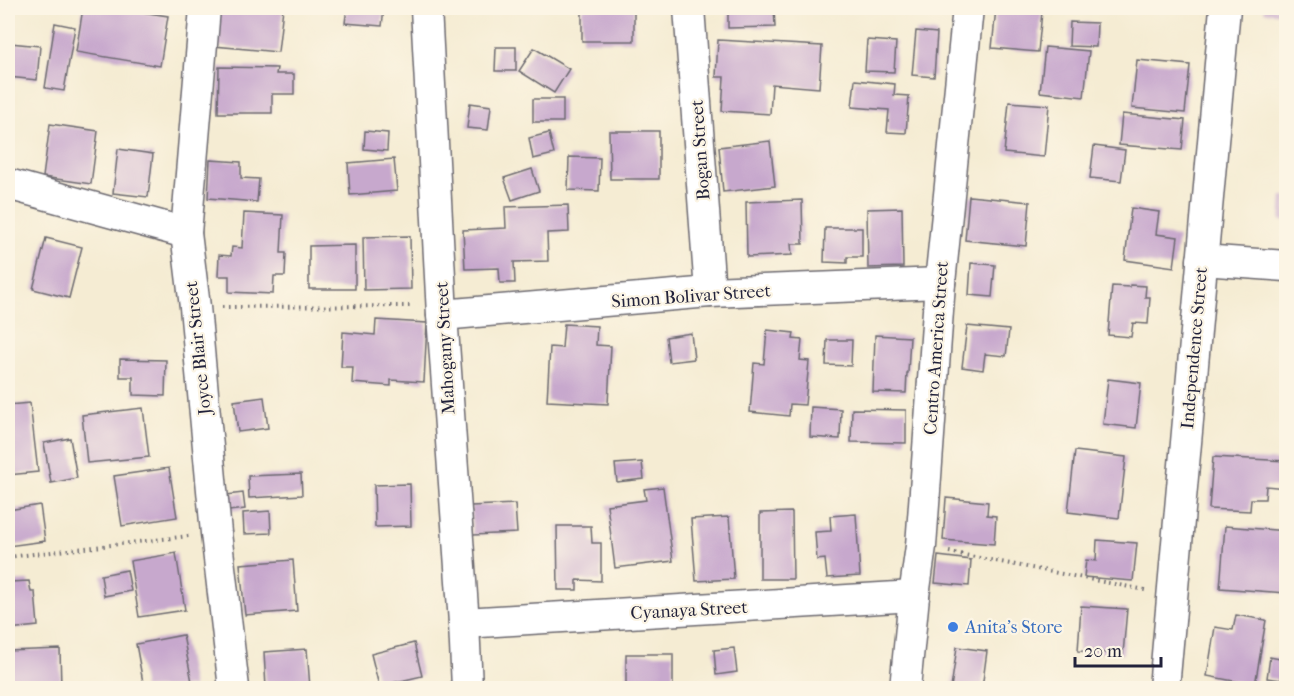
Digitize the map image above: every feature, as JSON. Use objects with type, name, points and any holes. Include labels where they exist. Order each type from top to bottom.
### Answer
[{"type":"street","name":"Joyce Blair Street","points":[[205,8],[186,233],[234,688]]},
{"type":"street","name":"Mahogany Street","points":[[426,8],[442,311],[467,688]]},
{"type":"street","name":"Bogan Street","points":[[689,8],[710,292]]},
{"type":"street","name":"Centro America Street","points":[[905,688],[921,546],[940,283],[968,8]]},
{"type":"street","name":"Independence Street","points":[[1164,688],[1225,8]]},
{"type":"street","points":[[8,184],[186,233]]},
{"type":"street","points":[[1202,260],[1287,266]]},
{"type":"street","name":"Simon Bolivar Street","points":[[442,311],[710,292],[940,283]]},
{"type":"street","name":"Cyanaya Street","points":[[464,623],[914,596]]},
{"type":"path","points":[[195,307],[442,311]]},
{"type":"path","points":[[8,557],[216,533]]},
{"type":"path","points":[[921,546],[1172,595]]},
{"type":"building","points":[[83,8],[115,8],[168,16],[160,66],[76,52]]},
{"type":"building","points":[[218,8],[283,8],[278,52],[214,46]]},
{"type":"building","points":[[347,8],[384,8],[382,26],[345,23]]},
{"type":"building","points":[[582,8],[634,8],[634,41],[582,41]]},
{"type":"building","points":[[728,8],[774,8],[775,27],[728,28]]},
{"type":"building","points":[[996,8],[1042,12],[1038,52],[992,48]]},
{"type":"building","points":[[1264,8],[1286,8],[1286,14],[1264,12]]},
{"type":"building","points":[[1070,22],[1097,23],[1096,47],[1069,46]]},
{"type":"building","points":[[55,23],[75,27],[64,91],[45,88]]},
{"type":"building","points":[[916,31],[937,33],[934,77],[912,75]]},
{"type":"building","points":[[718,40],[822,46],[819,88],[772,84],[770,114],[722,111],[724,77],[716,77]]},
{"type":"building","points":[[867,40],[896,42],[894,72],[865,71]]},
{"type":"building","points":[[10,43],[40,46],[37,80],[8,77]]},
{"type":"building","points":[[496,47],[516,47],[516,71],[495,71]]},
{"type":"building","points":[[1045,47],[1089,51],[1084,97],[1040,92]]},
{"type":"building","points":[[534,48],[569,69],[554,93],[519,71]]},
{"type":"building","points":[[1137,60],[1190,65],[1185,113],[1132,108]]},
{"type":"building","points":[[219,67],[277,68],[276,74],[294,74],[294,94],[272,94],[272,113],[218,113]]},
{"type":"building","points":[[855,80],[895,84],[894,95],[909,96],[906,133],[887,132],[889,110],[852,107]]},
{"type":"building","points":[[533,99],[563,99],[563,122],[533,122]]},
{"type":"building","points":[[1009,102],[1049,105],[1044,157],[1004,153]]},
{"type":"building","points":[[470,103],[491,106],[488,130],[467,128]]},
{"type":"building","points":[[1122,114],[1185,120],[1182,150],[1119,145]]},
{"type":"building","points":[[50,124],[98,131],[91,184],[43,177]]},
{"type":"building","points":[[365,131],[388,133],[387,151],[364,149]]},
{"type":"building","points":[[609,131],[659,131],[659,179],[610,179]]},
{"type":"building","points":[[549,133],[554,154],[533,159],[529,138]]},
{"type":"building","points":[[770,141],[775,186],[723,192],[719,147]]},
{"type":"building","points":[[1094,146],[1125,150],[1121,181],[1090,178]]},
{"type":"building","points":[[118,149],[153,154],[148,197],[113,193]]},
{"type":"building","points":[[569,157],[600,158],[599,191],[568,190]]},
{"type":"building","points":[[394,159],[397,191],[350,195],[348,163]]},
{"type":"building","points":[[210,160],[241,162],[241,178],[259,179],[257,202],[208,198]]},
{"type":"building","points":[[532,169],[539,191],[512,200],[504,178]]},
{"type":"building","points":[[969,196],[1030,202],[1026,246],[965,240]]},
{"type":"building","points":[[1282,196],[1286,196],[1286,221],[1280,221]]},
{"type":"building","points":[[802,200],[803,244],[791,244],[792,255],[747,257],[746,202]]},
{"type":"building","points":[[568,205],[569,232],[547,233],[548,261],[514,262],[515,283],[500,283],[499,268],[465,269],[463,230],[506,228],[505,207]]},
{"type":"building","points":[[902,208],[903,267],[868,268],[867,209]]},
{"type":"building","points":[[1131,208],[1159,212],[1156,234],[1178,237],[1174,267],[1125,260]]},
{"type":"building","points":[[244,213],[283,215],[281,253],[286,253],[285,276],[274,276],[273,294],[229,292],[229,276],[218,276],[219,255],[231,256],[232,247],[242,248]]},
{"type":"building","points":[[825,228],[862,228],[862,257],[847,257],[847,263],[824,262]]},
{"type":"building","points":[[410,236],[411,289],[364,290],[363,237]]},
{"type":"building","points":[[46,238],[82,247],[69,298],[33,289]]},
{"type":"building","points":[[355,245],[355,289],[309,289],[309,246]]},
{"type":"building","points":[[971,263],[995,265],[992,297],[969,295]]},
{"type":"building","points":[[1130,285],[1146,286],[1145,297],[1150,297],[1148,324],[1133,323],[1131,337],[1108,335],[1112,286],[1130,287]]},
{"type":"building","points":[[376,320],[427,323],[424,382],[391,380],[391,386],[352,383],[353,367],[341,367],[343,332],[375,335]]},
{"type":"building","points":[[564,324],[597,326],[596,345],[611,346],[608,404],[547,401],[550,347],[562,348]]},
{"type":"building","points":[[967,326],[1009,330],[1006,356],[985,354],[983,370],[962,367]]},
{"type":"building","points":[[767,330],[794,333],[793,339],[802,340],[800,360],[809,361],[805,405],[790,404],[789,416],[750,412],[754,363],[764,364]]},
{"type":"building","points":[[691,333],[694,359],[669,362],[666,337]]},
{"type":"building","points":[[875,335],[910,337],[906,393],[873,392]]},
{"type":"building","points":[[827,340],[852,340],[851,366],[826,365]]},
{"type":"building","points":[[120,359],[166,360],[165,396],[133,395],[133,377],[120,377]]},
{"type":"building","points":[[1108,379],[1141,383],[1136,428],[1103,424]]},
{"type":"building","points":[[264,397],[268,428],[238,432],[234,401]]},
{"type":"building","points":[[30,403],[38,472],[8,475],[8,405]]},
{"type":"building","points":[[811,407],[841,409],[840,439],[810,437]]},
{"type":"building","points":[[143,408],[149,457],[87,463],[82,415]]},
{"type":"building","points":[[852,409],[906,410],[906,443],[851,442]]},
{"type":"building","points":[[70,438],[77,478],[51,483],[44,443]]},
{"type":"building","points":[[1075,451],[1126,457],[1119,518],[1068,512]]},
{"type":"building","points":[[1213,457],[1286,461],[1286,488],[1266,486],[1265,499],[1251,499],[1250,511],[1209,509]]},
{"type":"building","points":[[642,462],[644,479],[617,482],[615,464]]},
{"type":"building","points":[[169,468],[177,517],[122,526],[114,476]]},
{"type":"building","points":[[301,474],[302,495],[249,498],[248,476]]},
{"type":"building","points":[[410,484],[411,526],[375,527],[374,485]]},
{"type":"building","points":[[663,487],[673,561],[615,568],[607,505],[646,500],[644,489]]},
{"type":"building","points":[[243,493],[245,509],[229,511],[227,495]]},
{"type":"building","points":[[946,498],[988,502],[987,515],[996,516],[994,544],[943,540]]},
{"type":"building","points":[[515,504],[517,533],[473,535],[471,506]]},
{"type":"building","points":[[40,505],[45,541],[8,546],[8,510]]},
{"type":"building","points":[[270,511],[271,533],[244,534],[243,513]]},
{"type":"building","points":[[792,512],[793,579],[760,579],[760,513]]},
{"type":"building","points":[[856,514],[860,576],[827,578],[825,559],[817,560],[815,532],[831,531],[830,516]]},
{"type":"building","points":[[729,517],[734,579],[696,581],[691,519]]},
{"type":"building","points":[[557,526],[591,526],[592,543],[601,543],[601,581],[577,580],[577,590],[558,590]]},
{"type":"building","points":[[1225,526],[1286,531],[1286,593],[1220,588]]},
{"type":"building","points":[[1097,540],[1137,543],[1133,581],[1084,577],[1086,560],[1096,561]]},
{"type":"building","points":[[176,553],[185,610],[139,617],[130,561]]},
{"type":"building","points":[[938,556],[971,560],[969,586],[935,583]]},
{"type":"building","points":[[293,560],[297,611],[245,615],[240,564]]},
{"type":"building","points":[[127,570],[131,591],[104,596],[101,575]]},
{"type":"building","points":[[29,581],[31,592],[35,592],[38,626],[8,629],[8,599],[11,598],[9,582]]},
{"type":"building","points":[[1081,606],[1127,609],[1123,654],[1078,651]]},
{"type":"building","points":[[1236,615],[1266,620],[1255,685],[1207,676],[1215,627],[1233,630]]},
{"type":"building","points":[[183,635],[193,687],[144,688],[136,644]]},
{"type":"building","points":[[414,643],[422,676],[379,686],[371,654]]},
{"type":"building","points":[[957,647],[987,651],[982,688],[951,688]]},
{"type":"building","points":[[734,648],[737,672],[716,675],[714,650]]},
{"type":"building","points":[[60,649],[61,687],[8,688],[8,651]]},
{"type":"building","points":[[307,649],[310,688],[266,688],[264,652]]},
{"type":"building","points":[[626,654],[673,654],[673,688],[626,688]]},
{"type":"building","points":[[1270,657],[1285,660],[1281,680],[1267,678]]},
{"type":"place","name":"Anita's Store","points":[[953,627]]}]
